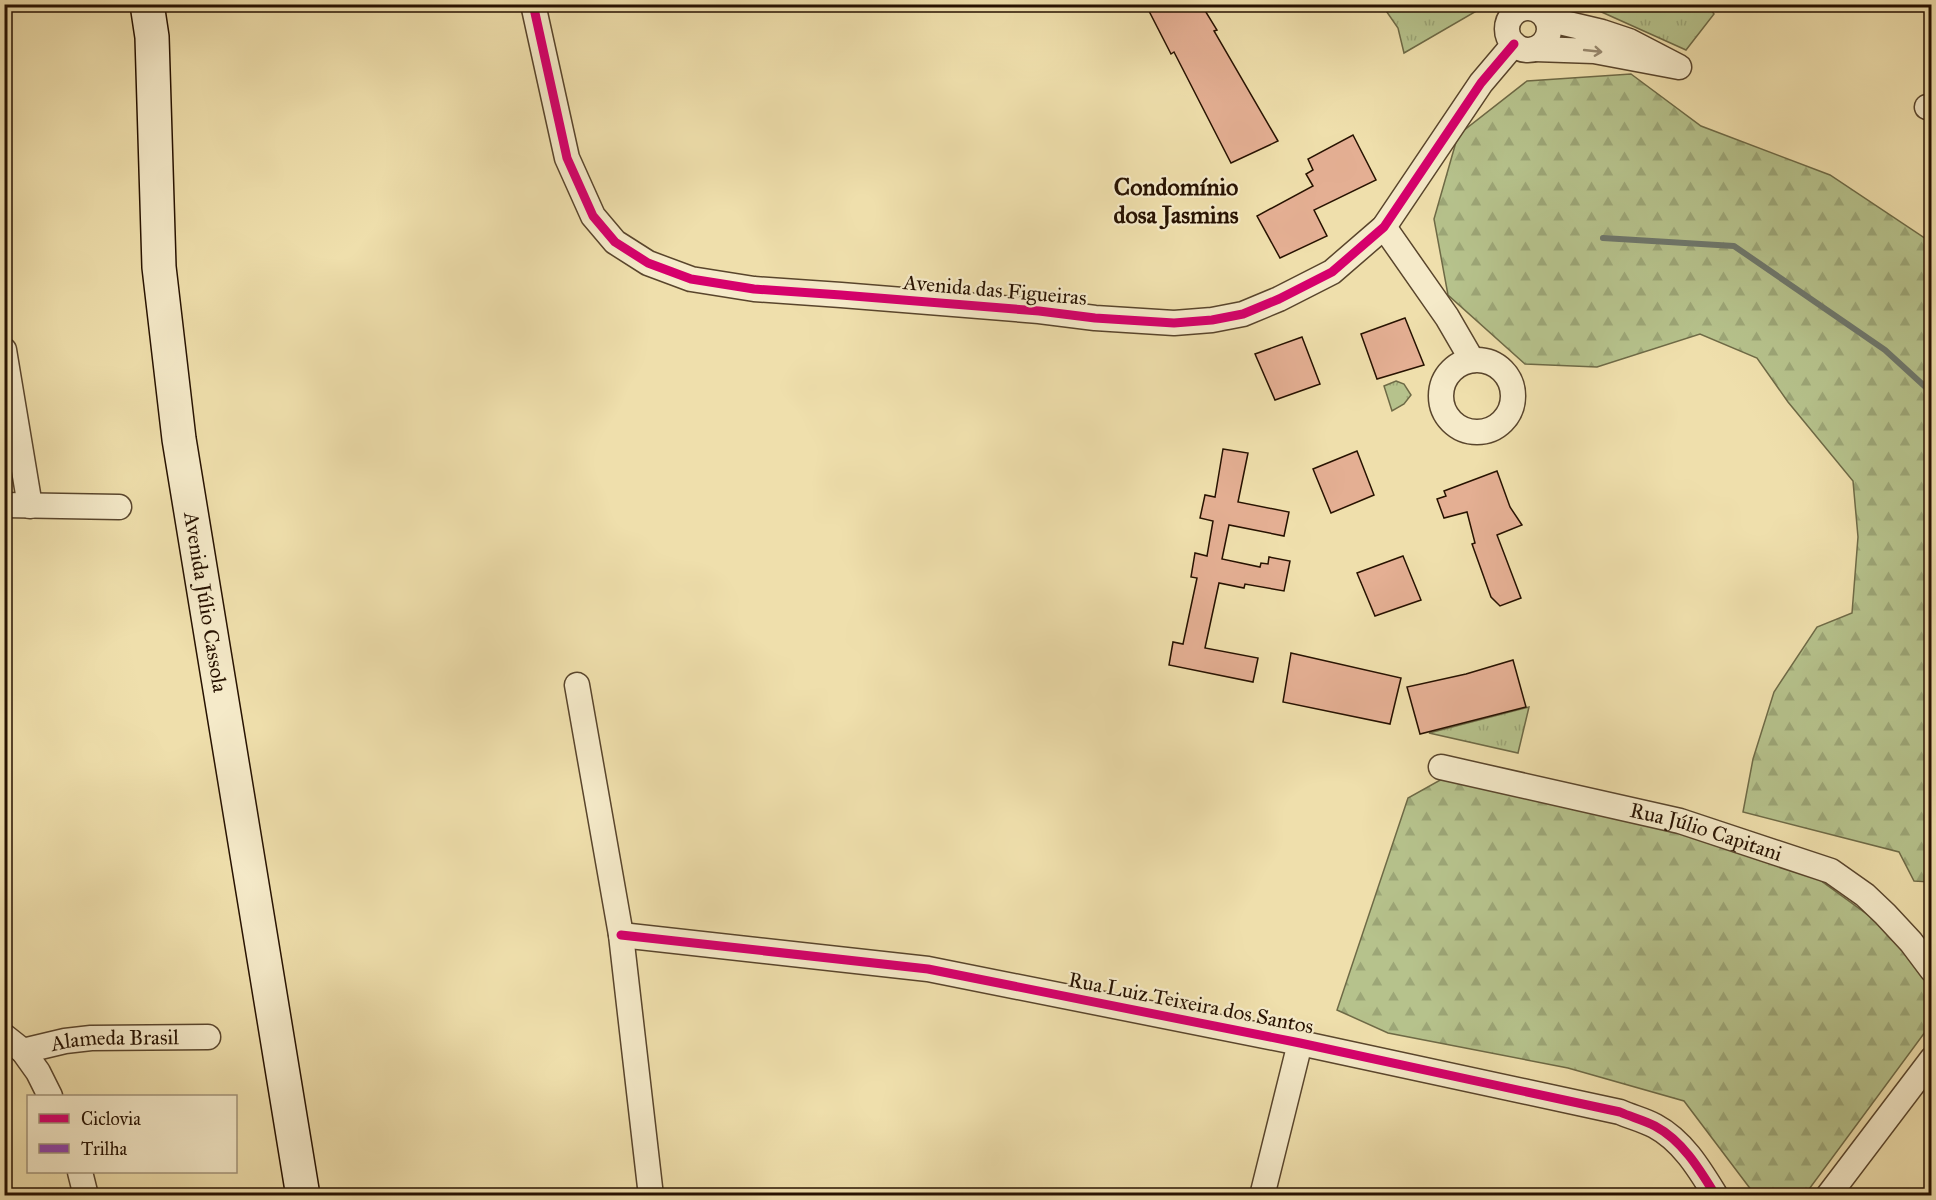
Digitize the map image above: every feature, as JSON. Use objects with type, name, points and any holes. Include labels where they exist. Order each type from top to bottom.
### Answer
[{"type":"main road","name":"Avenida Júlio Cassola","points":[[147,4],[152,37],[159,267],[179,439],[303,1196]]},
{"type":"street","name":"Avenida das Figueiras","points":[[533,4],[567,158],[593,216],[615,242],[648,263],[691,279],[754,290],[1174,323],[1243,314],[1280,299],[1332,272],[1384,227],[1516,31]]},
{"type":"street","points":[[1522,9],[1536,10],[1629,41],[1679,67],[1594,51],[1516,31],[1515,13],[1522,9]]},
{"type":"street","points":[[1516,31],[1546,40],[1549,26],[1543,12]]},
{"type":"street","points":[[1384,227],[1447,317],[1472,360]]},
{"type":"street","points":[[4,350],[30,506]]},
{"type":"street","points":[[4,505],[118,507]]},
{"type":"street","points":[[578,685],[621,935],[651,1196]]},
{"type":"street","name":"Rua Júlio Capitani","points":[[1441,767],[1680,821],[1831,871],[1865,895],[1885,914],[1911,942],[1932,970]]},
{"type":"street","name":"Rua Luiz Teixeira dos Santos","points":[[621,935],[928,969],[1300,1043],[1620,1112],[1655,1126],[1677,1142],[1698,1168],[1716,1196]]},
{"type":"street","name":"Alameda Brasil","points":[[14,1043],[92,1038],[208,1037]]},
{"type":"street","points":[[14,1043],[38,1072],[50,1095]]},
{"type":"street","points":[[1262,1196],[1300,1043]]},
{"type":"street","points":[[1828,1196],[1932,1059]]},
{"type":"street","points":[[80,1173],[86,1196]]},
{"type":"green space","points":[[1382,5],[1478,5],[1480,9],[1404,53],[1398,28]]},
{"type":"green space","points":[[1586,5],[1708,5],[1714,14],[1686,50]]},
{"type":"green space","points":[[1631,74],[1701,126],[1830,175],[1929,241],[1932,260],[1931,882],[1914,881],[1899,852],[1743,812],[1753,759],[1774,692],[1817,627],[1852,613],[1858,537],[1853,481],[1788,402],[1757,358],[1700,334],[1597,367],[1525,364],[1448,295],[1434,219],[1458,135],[1527,81]]},
{"type":"green space","points":[[1396,381],[1404,384],[1411,395],[1404,404],[1392,411],[1384,386]]},
{"type":"green space","points":[[1529,707],[1518,753],[1429,733]]},
{"type":"green space","points":[[1442,779],[1674,825],[1806,870],[1897,936],[1932,985],[1931,1024],[1804,1196],[1755,1195],[1684,1101],[1568,1068],[1388,1033],[1337,1010],[1408,798]]},
{"type":"building","points":[[1161,4],[1201,4],[1217,30],[1214,31],[1278,141],[1231,163],[1174,52],[1171,54],[1149,11]]},
{"type":"building","points":[[1353,135],[1376,180],[1314,210],[1327,236],[1280,258],[1257,216],[1313,186],[1306,174],[1313,170],[1308,159]]},
{"type":"building","points":[[1405,318],[1424,365],[1377,379],[1361,334]]},
{"type":"building","points":[[1302,337],[1320,384],[1275,400],[1255,354]]},
{"type":"building","points":[[1223,449],[1248,453],[1238,502],[1289,512],[1284,536],[1229,525],[1222,559],[1260,567],[1261,563],[1268,564],[1269,557],[1290,561],[1284,591],[1245,584],[1244,588],[1219,583],[1205,648],[1258,658],[1253,682],[1169,665],[1173,642],[1183,644],[1197,578],[1191,577],[1195,553],[1207,556],[1213,521],[1200,518],[1205,495],[1215,497]]},
{"type":"building","points":[[1357,451],[1374,495],[1331,513],[1313,469]]},
{"type":"building","points":[[1497,471],[1510,507],[1522,525],[1497,535],[1521,598],[1500,606],[1491,597],[1472,544],[1475,543],[1467,512],[1444,518],[1437,499],[1446,496],[1444,491]]},
{"type":"building","points":[[1403,556],[1421,600],[1375,616],[1357,573]]},
{"type":"building","points":[[1291,653],[1401,678],[1390,724],[1283,702]]},
{"type":"building","points":[[1513,660],[1526,707],[1420,734],[1407,687],[1466,674]]},
{"type":"waterway","points":[[1603,238],[1734,246],[1885,350],[1932,393]]},
{"type":"marked path","points":[[1927,107],[1932,106]]},
{"type":"cycle path","points":[[533,4],[567,158],[593,216],[615,242],[648,263],[691,279],[754,289],[1174,323],[1212,320],[1243,314],[1332,272],[1384,227],[1481,83],[1514,44]]},
{"type":"cycle path","points":[[621,935],[928,969],[1300,1043],[1620,1112],[1665,1132],[1690,1157],[1716,1196]]},
{"type":"district","name":"Condomínio dosa Jasmins","points":[[1176,201]]}]
